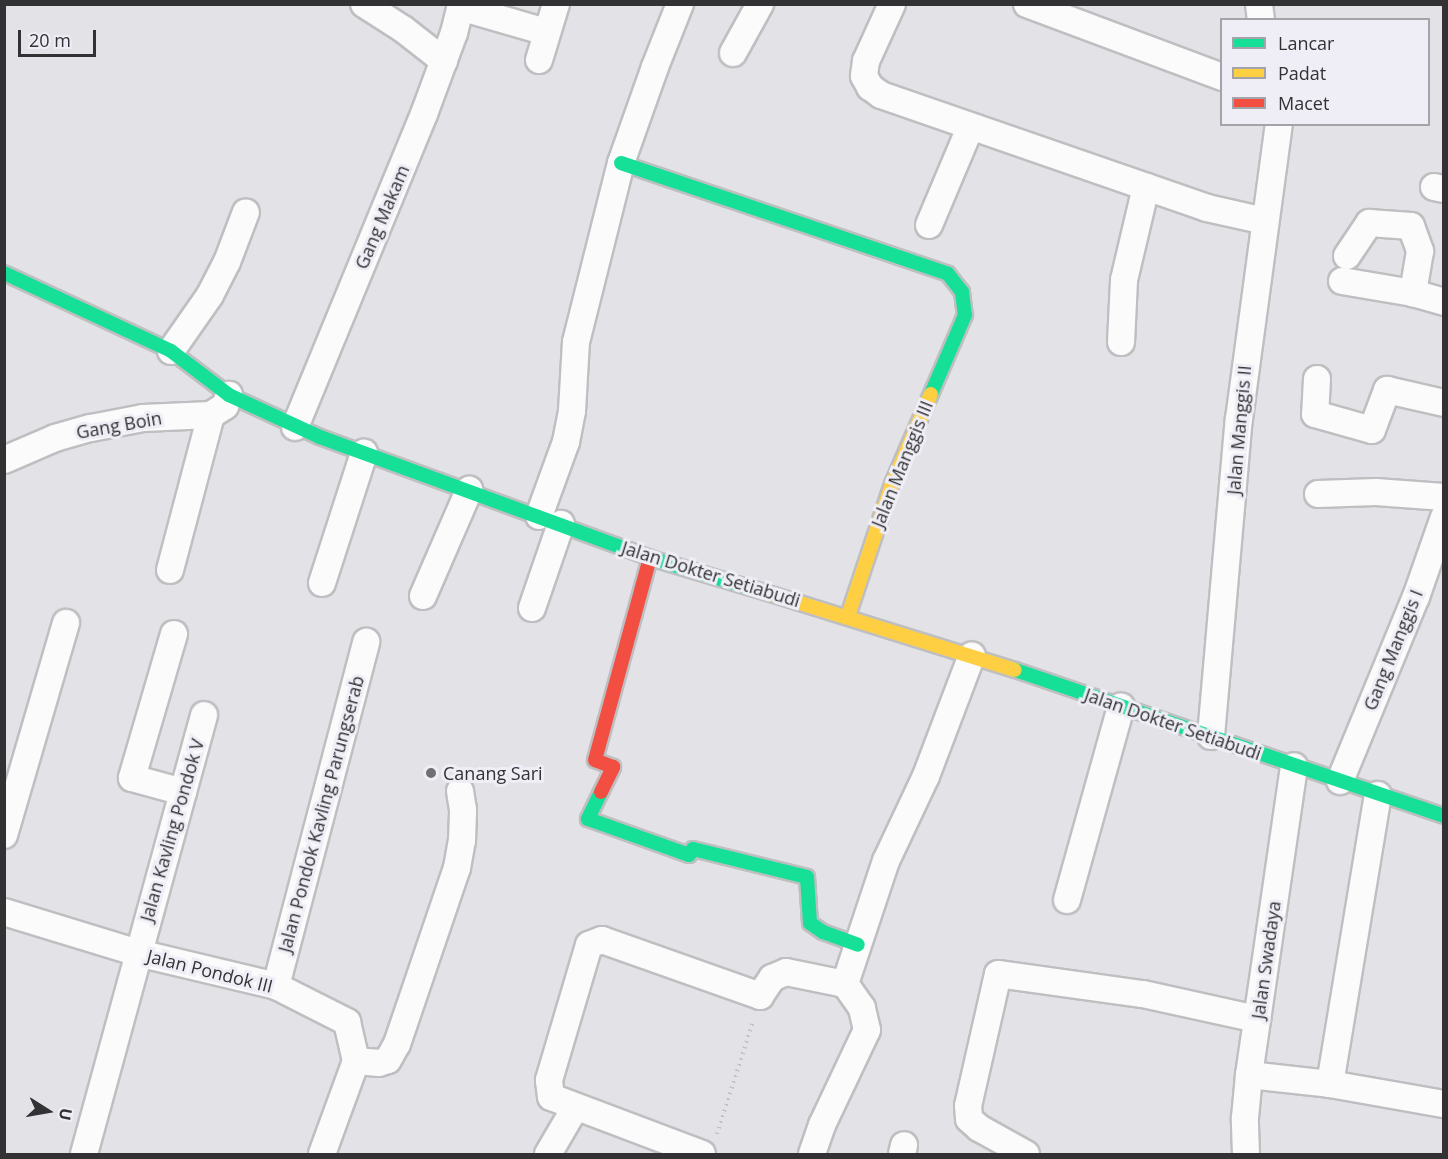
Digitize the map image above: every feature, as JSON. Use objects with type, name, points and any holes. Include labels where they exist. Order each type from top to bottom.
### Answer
[{"type":"street","points":[[364,4],[403,29],[444,61]]},
{"type":"street","points":[[539,60],[556,4]]},
{"type":"street","points":[[532,608],[567,442],[572,411],[576,342],[621,163],[654,67],[680,4]]},
{"type":"street","points":[[733,53],[760,4]]},
{"type":"street","points":[[892,4],[866,61],[864,75],[870,87],[881,95],[970,128],[1207,208],[1265,221]]},
{"type":"street","points":[[1027,4],[1220,76]]},
{"type":"street","points":[[461,6],[546,32]]},
{"type":"street","name":"Gang Makam","points":[[296,427],[444,61],[461,6]]},
{"type":"street","name":"Jalan Manggis II","points":[[1211,736],[1239,419],[1279,126]]},
{"type":"street","points":[[929,225],[970,128]]},
{"type":"street","name":"Jalan Manggis III","points":[[621,163],[948,274],[962,292],[965,315],[892,484],[848,616]]},
{"type":"street","points":[[1120,342],[1124,280],[1146,187]]},
{"type":"street","points":[[171,351],[210,296],[227,262],[246,212]]},
{"type":"street","points":[[1347,256],[1369,223],[1411,226],[1420,251],[1413,293]]},
{"type":"street","name":"Jalan Dokter Setiabudi","points":[[4,273],[171,351],[229,395],[296,427],[364,453],[650,558],[972,655],[1443,816]]},
{"type":"street","points":[[1342,281],[1413,293],[1443,302]]},
{"type":"street","points":[[1317,379],[1315,414],[1372,430],[1387,390],[1443,403]]},
{"type":"street","points":[[170,570],[211,415],[225,406],[229,395]]},
{"type":"street","name":"Gang Boin","points":[[4,460],[55,438],[91,428],[143,418],[211,415]]},
{"type":"street","points":[[322,583],[364,453]]},
{"type":"street","points":[[423,596],[469,490]]},
{"type":"street","points":[[1318,494],[1376,492],[1443,497]]},
{"type":"street","name":"Gang Manggis I","points":[[1340,781],[1416,597],[1443,517]]},
{"type":"street","points":[[650,558],[595,760],[614,767],[588,819],[688,855],[693,849],[760,864],[807,878],[810,923],[823,932],[858,945]]},
{"type":"street","points":[[4,835],[66,623]]},
{"type":"street","points":[[174,634],[132,778],[183,792]]},
{"type":"street","name":"Jalan Pondok Kavling Parungserab","points":[[276,986],[366,642]]},
{"type":"street","points":[[845,984],[886,861],[926,776],[972,655]]},
{"type":"street","points":[[1066,900],[1121,706]]},
{"type":"street","name":"Jalan Kavling Pondok V","points":[[84,1155],[204,715]]},
{"type":"street","name":"Jalan Swadaya","points":[[1246,1155],[1245,1118],[1250,1075],[1294,766]]},
{"type":"street","points":[[322,1155],[356,1061],[379,1063],[388,1060],[397,1044],[457,868],[462,841],[463,810],[460,792]]},
{"type":"street","points":[[1330,1084],[1378,795]]},
{"type":"street","name":"Jalan Pondok III","points":[[4,912],[138,953],[276,986],[347,1022],[356,1061]]},
{"type":"street","points":[[708,1149],[575,1108],[551,1097],[549,1080],[590,945],[595,941],[602,940],[760,996],[771,978],[786,972],[845,984],[862,1008],[867,1030],[822,1125],[812,1155]]},
{"type":"street","points":[[1026,1155],[979,1128],[969,1119],[968,1106],[998,974],[1143,994],[1257,1019]]},
{"type":"street","points":[[1250,1075],[1330,1084],[1443,1104]]},
{"type":"street","points":[[548,1155],[575,1108]]},
{"type":"path","points":[[708,1149],[760,996]]},
{"type":"traffic: fast","points":[[621,163],[948,274],[962,292],[965,315],[931,394]]},
{"type":"traffic: fast","points":[[4,273],[171,351],[229,395],[320,437],[650,558],[774,595]]},
{"type":"traffic: fast","points":[[1015,670],[1444,816]]},
{"type":"traffic: fast","points":[[601,792],[588,819],[689,855],[693,849],[807,877],[810,923],[823,932],[858,945]]},
{"type":"traffic: slow","points":[[848,616],[892,484],[931,394]]},
{"type":"traffic: slow","points":[[774,595],[1015,670]]},
{"type":"traffic: jam","points":[[601,792],[613,767],[595,760],[650,558]]},
{"type":"place","name":"Canang Sari","points":[[431,773]]}]
